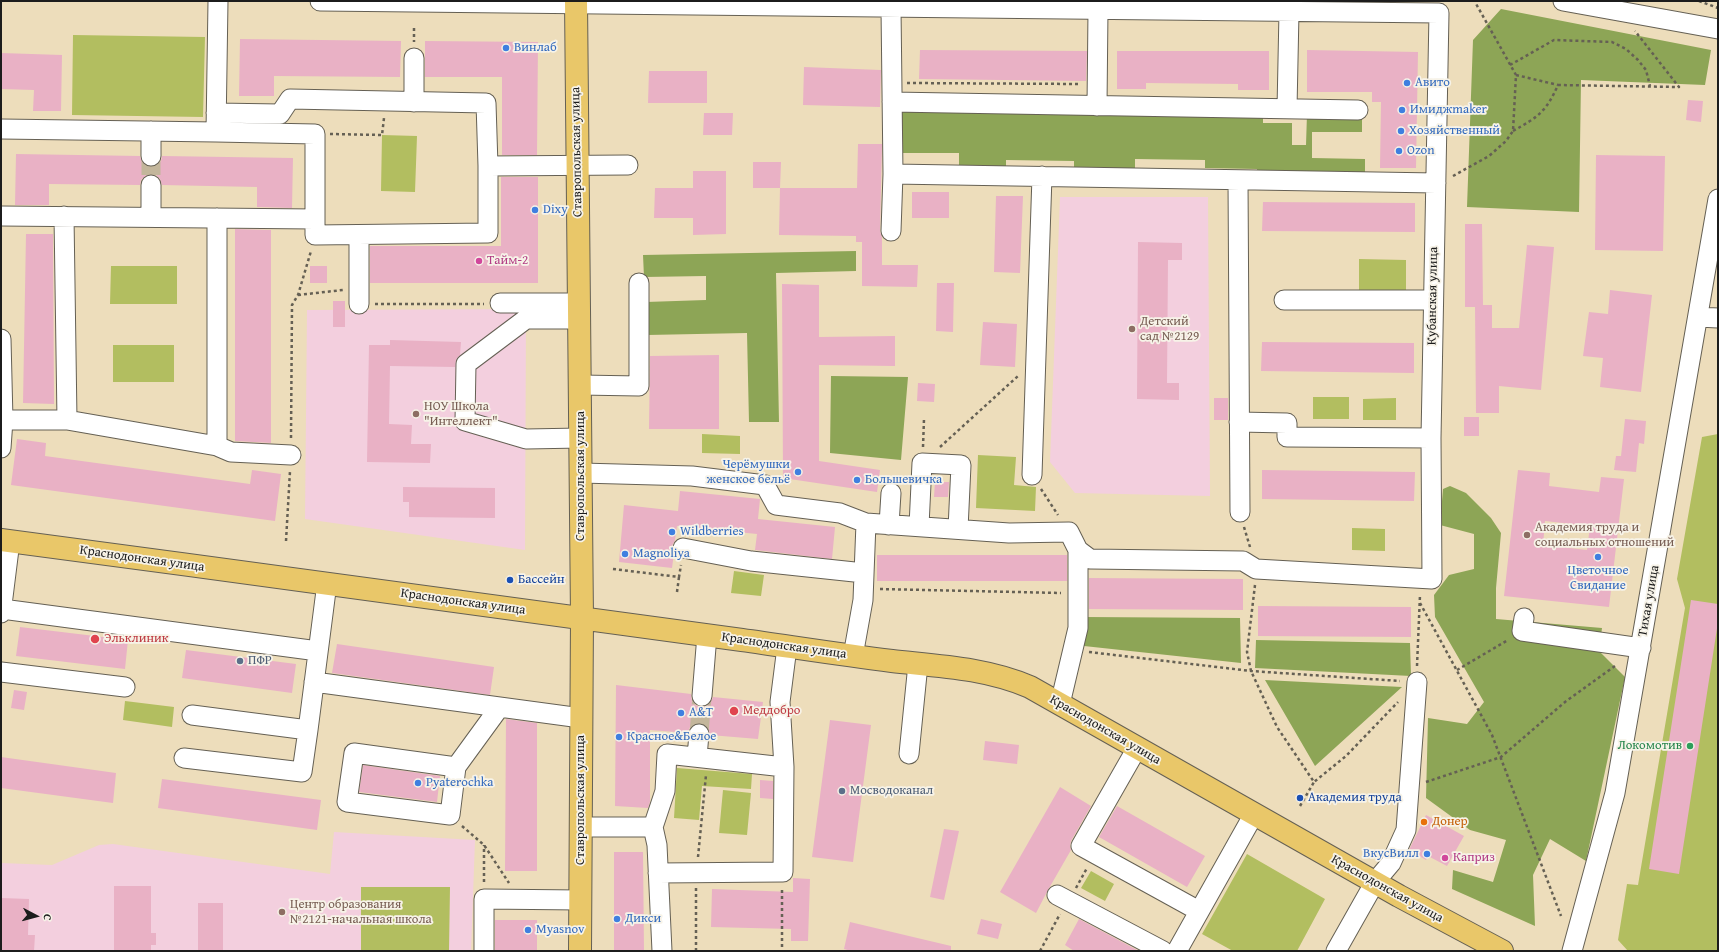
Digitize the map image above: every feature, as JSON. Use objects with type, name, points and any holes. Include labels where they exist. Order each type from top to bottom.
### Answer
[{"type":"main road","name":"Ставропольская улица","points":[[576,2],[582,618],[580,951]]},
{"type":"main road","name":"Краснодонская улица","points":[[6,541],[326,583],[853,656],[990,673],[1011,678],[1030,686],[1375,882],[1502,951]]},
{"type":"street","points":[[216,132],[218,1]]},
{"type":"street","points":[[320,1],[576,2],[891,8],[923,5],[1098,10],[1145,6],[1289,12],[1318,6],[1444,7]]},
{"type":"street","points":[[1563,1],[1718,29]]},
{"type":"street","name":"Кубанская улица","points":[[1426,579],[1431,438],[1436,183],[1444,7]]},
{"type":"street","points":[[891,8],[889,96],[892,174],[891,230]]},
{"type":"street","points":[[1096,106],[1098,10]]},
{"type":"street","points":[[1287,109],[1289,12]]},
{"type":"street","points":[[414,58],[414,102]]},
{"type":"street","points":[[889,96],[1096,106],[1358,110]]},
{"type":"street","points":[[1,216],[217,218],[315,227],[359,235],[488,233],[486,104],[290,99],[280,114],[216,113]]},
{"type":"street","points":[[1,129],[315,134],[315,227]]},
{"type":"street","points":[[152,131],[152,156]]},
{"type":"street","points":[[488,166],[628,165]]},
{"type":"street","points":[[892,174],[1436,183]]},
{"type":"street","points":[[1032,475],[1042,176]]},
{"type":"street","points":[[1238,180],[1240,512]]},
{"type":"street","points":[[151,217],[152,185]]},
{"type":"street","name":"Тихая улица","points":[[1572,951],[1615,793],[1698,317],[1715,238],[1718,200]]},
{"type":"street","points":[[64,216],[67,420]]},
{"type":"street","points":[[217,218],[217,446]]},
{"type":"street","points":[[359,235],[359,296]]},
{"type":"street","points":[[580,385],[639,386],[639,283]]},
{"type":"street","points":[[1284,300],[1433,300]]},
{"type":"street","points":[[500,304],[579,311]]},
{"type":"street","points":[[579,311],[526,319],[466,364],[465,420],[526,439],[581,438]]},
{"type":"street","points":[[1698,317],[1718,318]]},
{"type":"street","points":[[1,339],[3,420],[1,448]]},
{"type":"street","points":[[3,420],[67,420],[217,446],[231,452],[291,455]]},
{"type":"street","points":[[1239,422],[1287,423],[1287,436],[1431,438]]},
{"type":"street","points":[[920,526],[922,464],[961,465],[958,529]]},
{"type":"street","points":[[581,473],[692,476],[765,485],[776,505],[840,513],[866,523],[1009,533],[1069,532],[1078,550],[1078,628],[1060,704]]},
{"type":"street","points":[[889,524],[891,493]]},
{"type":"street","points":[[853,656],[863,600],[866,523]]},
{"type":"street","points":[[6,541],[1,611],[318,651]]},
{"type":"street","points":[[683,548],[864,581]]},
{"type":"street","points":[[1078,550],[1090,558],[1243,561],[1256,569],[1426,579]]},
{"type":"street","points":[[184,758],[302,772],[326,583]]},
{"type":"street","points":[[1523,625],[1641,648]]},
{"type":"street","points":[[702,696],[707,636]]},
{"type":"street","points":[[658,873],[783,872],[784,767],[780,702],[787,647]]},
{"type":"street","points":[[909,754],[918,664]]},
{"type":"street","points":[[1,672],[125,687]]},
{"type":"street","points":[[314,682],[581,718]]},
{"type":"street","points":[[1336,951],[1375,882],[1391,863],[1406,830],[1417,682]]},
{"type":"street","points":[[456,767],[354,753],[347,802],[450,815],[456,767],[499,708]]},
{"type":"street","points":[[192,715],[308,730]]},
{"type":"street","points":[[697,757],[699,734]]},
{"type":"street","points":[[1137,748],[1081,846],[1199,911]]},
{"type":"street","points":[[662,951],[656,845],[653,827],[665,791],[667,754],[784,767]]},
{"type":"street","points":[[1177,951],[1254,814]]},
{"type":"street","points":[[580,827],[653,827]]},
{"type":"street","points":[[1057,895],[1164,951]]},
{"type":"street","points":[[484,951],[484,899],[580,900]]},
{"type":"path","points":[[1699,1],[1718,8]]},
{"type":"path","points":[[1475,2],[1516,75],[1513,131]]},
{"type":"path","points":[[1516,75],[1558,85],[1678,87],[1631,26]]},
{"type":"path","points":[[1510,65],[1554,40],[1612,42],[1626,49],[1638,60],[1646,70],[1650,86]]},
{"type":"path","points":[[889,96],[1097,84]]},
{"type":"path","points":[[1436,183],[1473,166],[1489,156],[1506,141],[1513,131],[1536,118],[1553,96],[1558,85]]},
{"type":"path","points":[[315,134],[382,135],[385,101]]},
{"type":"path","points":[[286,541],[291,455],[292,305],[298,295],[315,227]]},
{"type":"path","points":[[298,295],[359,296],[500,304]]},
{"type":"path","points":[[922,464],[1036,360]]},
{"type":"path","points":[[922,464],[924,420]]},
{"type":"path","points":[[1032,475],[1069,532]]},
{"type":"path","points":[[1240,512],[1256,569],[1248,652],[1251,671],[1277,727],[1314,782]]},
{"type":"path","points":[[677,592],[683,548]]},
{"type":"path","points":[[613,569],[679,577]]},
{"type":"path","points":[[1300,806],[1314,782],[1346,756],[1417,682],[1420,602],[1426,579]]},
{"type":"path","points":[[864,581],[1078,594]]},
{"type":"path","points":[[1420,602],[1492,735],[1561,916]]},
{"type":"path","points":[[1457,670],[1523,625]]},
{"type":"path","points":[[1073,650],[1251,671],[1417,682]]},
{"type":"path","points":[[1410,788],[1501,757],[1565,702],[1615,666]]},
{"type":"path","points":[[450,815],[484,845],[519,899]]},
{"type":"path","points":[[484,845],[484,899]]},
{"type":"path","points":[[782,947],[783,872]]},
{"type":"shaded area","name":"Детский сад №2129","points":[[1060,197],[1208,197],[1210,496],[1075,493],[1050,462]]},
{"type":"shaded area","name":"НОУ Школа \"Интеллект\"","points":[[526,309],[525,550],[305,519],[307,310]]},
{"type":"shaded area","name":"Центр образования №2121-начальная школа","points":[[334,832],[475,840],[471,951],[1,951],[1,863],[52,865],[99,845],[113,844],[330,874]]},
{"type":"green space","points":[[1501,9],[1711,50],[1705,85],[1581,80],[1579,212],[1467,207],[1473,40]]},
{"type":"green space","points":[[73,35],[205,37],[203,117],[72,115]]},
{"type":"green space","points":[[900,107],[1263,112],[1263,123],[1292,123],[1292,145],[1306,145],[1307,114],[1362,115],[1362,132],[1312,132],[1312,158],[1365,159],[1365,177],[1257,176],[1257,169],[1205,168],[1205,160],[1135,159],[1135,173],[1074,172],[1074,161],[1006,160],[1006,170],[959,169],[959,153],[899,153]]},
{"type":"green space","points":[[382,135],[417,136],[415,192],[381,191]]},
{"type":"green space","points":[[856,251],[856,271],[776,273],[779,422],[749,422],[747,333],[647,335],[646,302],[706,300],[706,276],[644,277],[643,255]]},
{"type":"green space","points":[[1359,259],[1406,260],[1406,291],[1359,290]]},
{"type":"green space","points":[[111,266],[177,266],[177,304],[110,304]]},
{"type":"green space","points":[[113,345],[174,345],[174,382],[113,382]]},
{"type":"green space","points":[[831,376],[908,377],[901,460],[830,453]]},
{"type":"green space","points":[[1313,397],[1349,397],[1349,419],[1313,419]]},
{"type":"green space","points":[[1396,398],[1396,420],[1363,420],[1363,399]]},
{"type":"green space","points":[[702,434],[740,436],[740,454],[702,453]]},
{"type":"green space","name":"Локомотив","points":[[1718,434],[1718,951],[1628,951],[1618,940],[1627,884],[1638,885],[1685,608],[1677,579],[1702,437]]},
{"type":"green space","points":[[978,455],[1016,457],[1014,485],[1036,487],[1035,511],[976,508]]},
{"type":"green space","points":[[1450,486],[1466,493],[1491,518],[1501,533],[1496,588],[1496,619],[1602,628],[1599,651],[1625,677],[1586,861],[1550,839],[1533,875],[1535,926],[1452,889],[1453,870],[1493,882],[1506,840],[1470,830],[1426,798],[1428,718],[1467,724],[1484,702],[1435,617],[1434,595],[1449,575],[1474,569],[1474,534],[1440,525],[1443,489]]},
{"type":"green space","points":[[1352,528],[1385,529],[1385,551],[1352,550]]},
{"type":"green space","points":[[734,571],[764,575],[761,596],[731,593]]},
{"type":"green space","points":[[1085,617],[1240,618],[1241,663],[1084,646]]},
{"type":"green space","points":[[1256,640],[1410,643],[1411,676],[1255,668]]},
{"type":"green space","points":[[1265,680],[1402,687],[1315,766]]},
{"type":"green space","points":[[125,701],[174,707],[172,727],[123,720]]},
{"type":"green space","points":[[677,768],[752,774],[751,789],[702,786],[699,820],[674,818]]},
{"type":"green space","points":[[723,790],[751,793],[747,835],[719,833]]},
{"type":"green space","points":[[1247,854],[1325,899],[1297,951],[1233,951],[1202,934]]},
{"type":"green space","points":[[1091,871],[1114,884],[1105,901],[1081,888]]},
{"type":"green space","points":[[361,887],[450,887],[449,951],[361,951]]},
{"type":"building","points":[[240,39],[401,41],[400,77],[274,76],[274,96],[239,96]]},
{"type":"building","points":[[425,41],[538,42],[537,155],[502,155],[502,77],[425,77]]},
{"type":"building","points":[[920,50],[1087,51],[1086,81],[919,79]]},
{"type":"building","points":[[1307,50],[1418,52],[1416,168],[1380,168],[1381,102],[1372,102],[1372,92],[1307,92]]},
{"type":"building","points":[[1117,51],[1269,51],[1269,90],[1238,90],[1238,84],[1146,83],[1146,89],[1117,89]]},
{"type":"building","points":[[1,53],[62,55],[61,111],[33,111],[34,90],[1,89]]},
{"type":"building","points":[[804,67],[881,70],[880,107],[803,105]]},
{"type":"building","points":[[649,71],[707,71],[707,103],[648,103]]},
{"type":"building","points":[[1688,100],[1703,101],[1701,122],[1686,120]]},
{"type":"building","points":[[704,113],[733,113],[732,135],[703,135]]},
{"type":"building","points":[[858,144],[882,144],[880,231],[882,237],[882,265],[918,265],[917,287],[862,286],[862,242],[856,242],[856,236],[779,235],[780,188],[857,188]]},
{"type":"building","points":[[16,154],[140,156],[142,162],[146,166],[151,167],[157,165],[161,161],[162,156],[293,158],[292,208],[257,207],[257,187],[162,185],[160,179],[156,175],[151,174],[145,176],[141,180],[140,185],[49,184],[49,205],[15,205]]},
{"type":"building","points":[[1596,155],[1665,156],[1663,251],[1595,250]]},
{"type":"building","points":[[753,162],[781,162],[780,188],[753,188]]},
{"type":"building","points":[[693,171],[726,171],[726,234],[693,235],[693,218],[654,218],[655,188],[693,188]]},
{"type":"building","points":[[501,177],[538,177],[538,283],[370,283],[370,246],[501,246]]},
{"type":"building","points":[[912,192],[949,192],[949,218],[912,218]]},
{"type":"building","points":[[996,196],[1023,196],[1020,273],[994,272]]},
{"type":"building","points":[[1263,202],[1415,203],[1415,232],[1262,231]]},
{"type":"building","points":[[1465,224],[1482,224],[1483,305],[1492,305],[1492,328],[1519,328],[1527,245],[1554,247],[1541,390],[1499,386],[1499,413],[1476,413],[1475,307],[1465,307]]},
{"type":"building","points":[[235,229],[271,230],[271,443],[235,441]]},
{"type":"building","points":[[26,234],[53,234],[54,404],[23,403]]},
{"type":"building","points":[[1138,242],[1182,243],[1182,260],[1168,260],[1167,383],[1179,383],[1179,400],[1137,399]]},
{"type":"building","points":[[310,266],[327,266],[327,283],[310,283]]},
{"type":"building","points":[[937,283],[954,283],[953,332],[936,331]]},
{"type":"building","points":[[782,284],[819,285],[819,337],[895,336],[895,366],[819,365],[819,461],[880,470],[877,492],[783,478]]},
{"type":"building","points":[[1610,290],[1652,295],[1641,392],[1600,387],[1603,358],[1583,356],[1589,312],[1608,314]]},
{"type":"building","points":[[333,301],[345,301],[345,327],[333,327]]},
{"type":"building","points":[[983,322],[1017,324],[1015,367],[980,365]]},
{"type":"building","points":[[390,340],[461,342],[460,355],[456,359],[455,367],[390,366],[389,424],[412,425],[411,444],[431,444],[430,463],[367,462],[369,345],[390,345]]},
{"type":"building","points":[[1262,342],[1414,343],[1414,373],[1261,371]]},
{"type":"building","points":[[719,355],[719,429],[649,429],[650,356]]},
{"type":"building","points":[[918,383],[935,384],[934,402],[917,401]]},
{"type":"building","points":[[1214,398],[1228,398],[1228,420],[1214,420]]},
{"type":"building","points":[[1464,417],[1479,417],[1479,436],[1464,436]]},
{"type":"building","points":[[1625,419],[1646,421],[1644,444],[1639,443],[1636,472],[1614,470],[1616,456],[1621,456]]},
{"type":"building","points":[[17,439],[46,443],[45,456],[250,484],[252,470],[281,474],[275,521],[11,485]]},
{"type":"building","points":[[1262,470],[1415,472],[1414,501],[1262,499]]},
{"type":"building","name":"Академия труда и социальных отношений","points":[[1518,470],[1550,473],[1549,486],[1599,492],[1601,477],[1624,479],[1609,607],[1504,596]],"holes":[[[1545,521],[1590,526],[1587,550],[1543,545]]]},
{"type":"building","points":[[935,482],[949,482],[948,497],[934,497]]},
{"type":"building","points":[[403,487],[495,488],[495,518],[409,517],[409,502],[403,502]]},
{"type":"building","points":[[680,491],[760,499],[758,519],[835,527],[832,559],[755,550],[757,534],[677,526],[675,540],[672,546],[674,553],[672,568],[619,562],[624,505],[678,511]]},
{"type":"building","points":[[877,555],[1067,555],[1067,581],[877,581]]},
{"type":"building","points":[[1089,578],[1243,579],[1243,610],[1089,609]]},
{"type":"building","points":[[1691,600],[1718,604],[1718,622],[1679,874],[1649,869]]},
{"type":"building","points":[[1258,606],[1411,607],[1411,637],[1258,636]]},
{"type":"building","points":[[20,627],[128,640],[125,669],[16,656]]},
{"type":"building","points":[[337,644],[494,667],[490,695],[332,673]]},
{"type":"building","points":[[186,650],[296,664],[292,693],[182,678]]},
{"type":"building","points":[[616,685],[691,694],[692,701],[695,705],[701,707],[707,706],[713,697],[763,702],[758,739],[710,735],[706,725],[700,723],[694,724],[690,727],[688,733],[650,730],[650,802],[648,808],[615,806]]},
{"type":"building","points":[[14,690],[27,692],[24,710],[11,708]]},
{"type":"building","points":[[506,719],[537,723],[537,871],[505,871]]},
{"type":"building","name":"Мосводоканал","points":[[830,720],[871,725],[853,862],[812,857]]},
{"type":"building","points":[[985,741],[1019,745],[1017,764],[983,760]]},
{"type":"building","points":[[1,757],[116,773],[113,803],[1,788]]},
{"type":"building","points":[[363,765],[440,776],[437,802],[359,792]]},
{"type":"building","points":[[162,779],[321,800],[317,830],[158,808]]},
{"type":"building","points":[[760,780],[773,781],[773,799],[760,798]]},
{"type":"building","points":[[1060,787],[1091,806],[1071,841],[1071,850],[1036,913],[1000,892]]},
{"type":"building","points":[[1117,806],[1205,856],[1187,887],[1099,837]]},
{"type":"building","points":[[1426,815],[1464,836],[1447,866],[1428,856],[1426,860],[1409,850]]},
{"type":"building","points":[[944,829],[959,831],[944,900],[930,897]]},
{"type":"building","points":[[614,852],[643,852],[644,951],[614,951]]},
{"type":"building","points":[[793,878],[810,879],[808,941],[791,941],[791,929],[711,927],[712,889],[793,892]]},
{"type":"building","points":[[114,886],[151,886],[151,933],[156,933],[156,945],[151,945],[151,951],[114,951]]},
{"type":"building","points":[[1,898],[29,899],[28,935],[35,935],[34,951],[1,951]]},
{"type":"building","points":[[198,903],[223,903],[223,951],[198,951]]},
{"type":"building","points":[[981,919],[1002,924],[998,939],[977,934]]},
{"type":"building","points":[[1079,919],[1139,951],[1074,951],[1065,945]]},
{"type":"building","points":[[495,920],[537,920],[537,951],[495,951]]},
{"type":"building","points":[[850,922],[951,946],[951,951],[851,951],[844,949]]},
{"type":"tunnel","points":[[151,156],[151,185]]},
{"type":"tunnel","points":[[699,734],[702,696]]},
{"type":"place","name":"Винлаб","points":[[506,48]]},
{"type":"place","name":"Авито","points":[[1407,83]]},
{"type":"place","name":"Имиджmaker","points":[[1402,110]]},
{"type":"place","name":"Хозяйственный","points":[[1401,131]]},
{"type":"place","name":"Ozon","points":[[1399,151]]},
{"type":"place","name":"Dixy","points":[[535,210]]},
{"type":"place","name":"Тайм-2","points":[[479,261]]},
{"type":"place","name":"Детский сад №2129","points":[[1132,329]]},
{"type":"place","name":"НОУ Школа \"Интеллект\"","points":[[416,414]]},
{"type":"place","name":"Черёмушки женское бельё","points":[[798,472]]},
{"type":"place","name":"Большевичка","points":[[857,480]]},
{"type":"place","name":"Wildberries","points":[[672,532]]},
{"type":"place","name":"Академия труда и социальных отношений","points":[[1527,535]]},
{"type":"place","name":"Magnoliya","points":[[625,554]]},
{"type":"place","name":"Цветочное Свидание","points":[[1598,557]]},
{"type":"place","name":"Бассейн","points":[[510,580]]},
{"type":"place","name":"Эльклиник","points":[[95,639]]},
{"type":"place","name":"ПФР","points":[[240,661]]},
{"type":"place","name":"Меддобро","points":[[734,711]]},
{"type":"place","name":"A&T","points":[[681,713]]},
{"type":"place","name":"Красное&Белое","points":[[619,737]]},
{"type":"place","name":"Локомотив","points":[[1690,746]]},
{"type":"place","name":"Pyaterochka","points":[[418,783]]},
{"type":"place","name":"Мосводоканал","points":[[842,791]]},
{"type":"place","name":"Академия труда","points":[[1300,798]]},
{"type":"place","name":"Донер","points":[[1424,822]]},
{"type":"place","name":"ВкусВилл","points":[[1427,854]]},
{"type":"place","name":"Каприз","points":[[1445,858]]},
{"type":"place","name":"Центр образования №2121-начальная школа","points":[[282,912]]},
{"type":"place","name":"Дикси","points":[[617,919]]},
{"type":"place","name":"Myasnov","points":[[528,930]]}]
